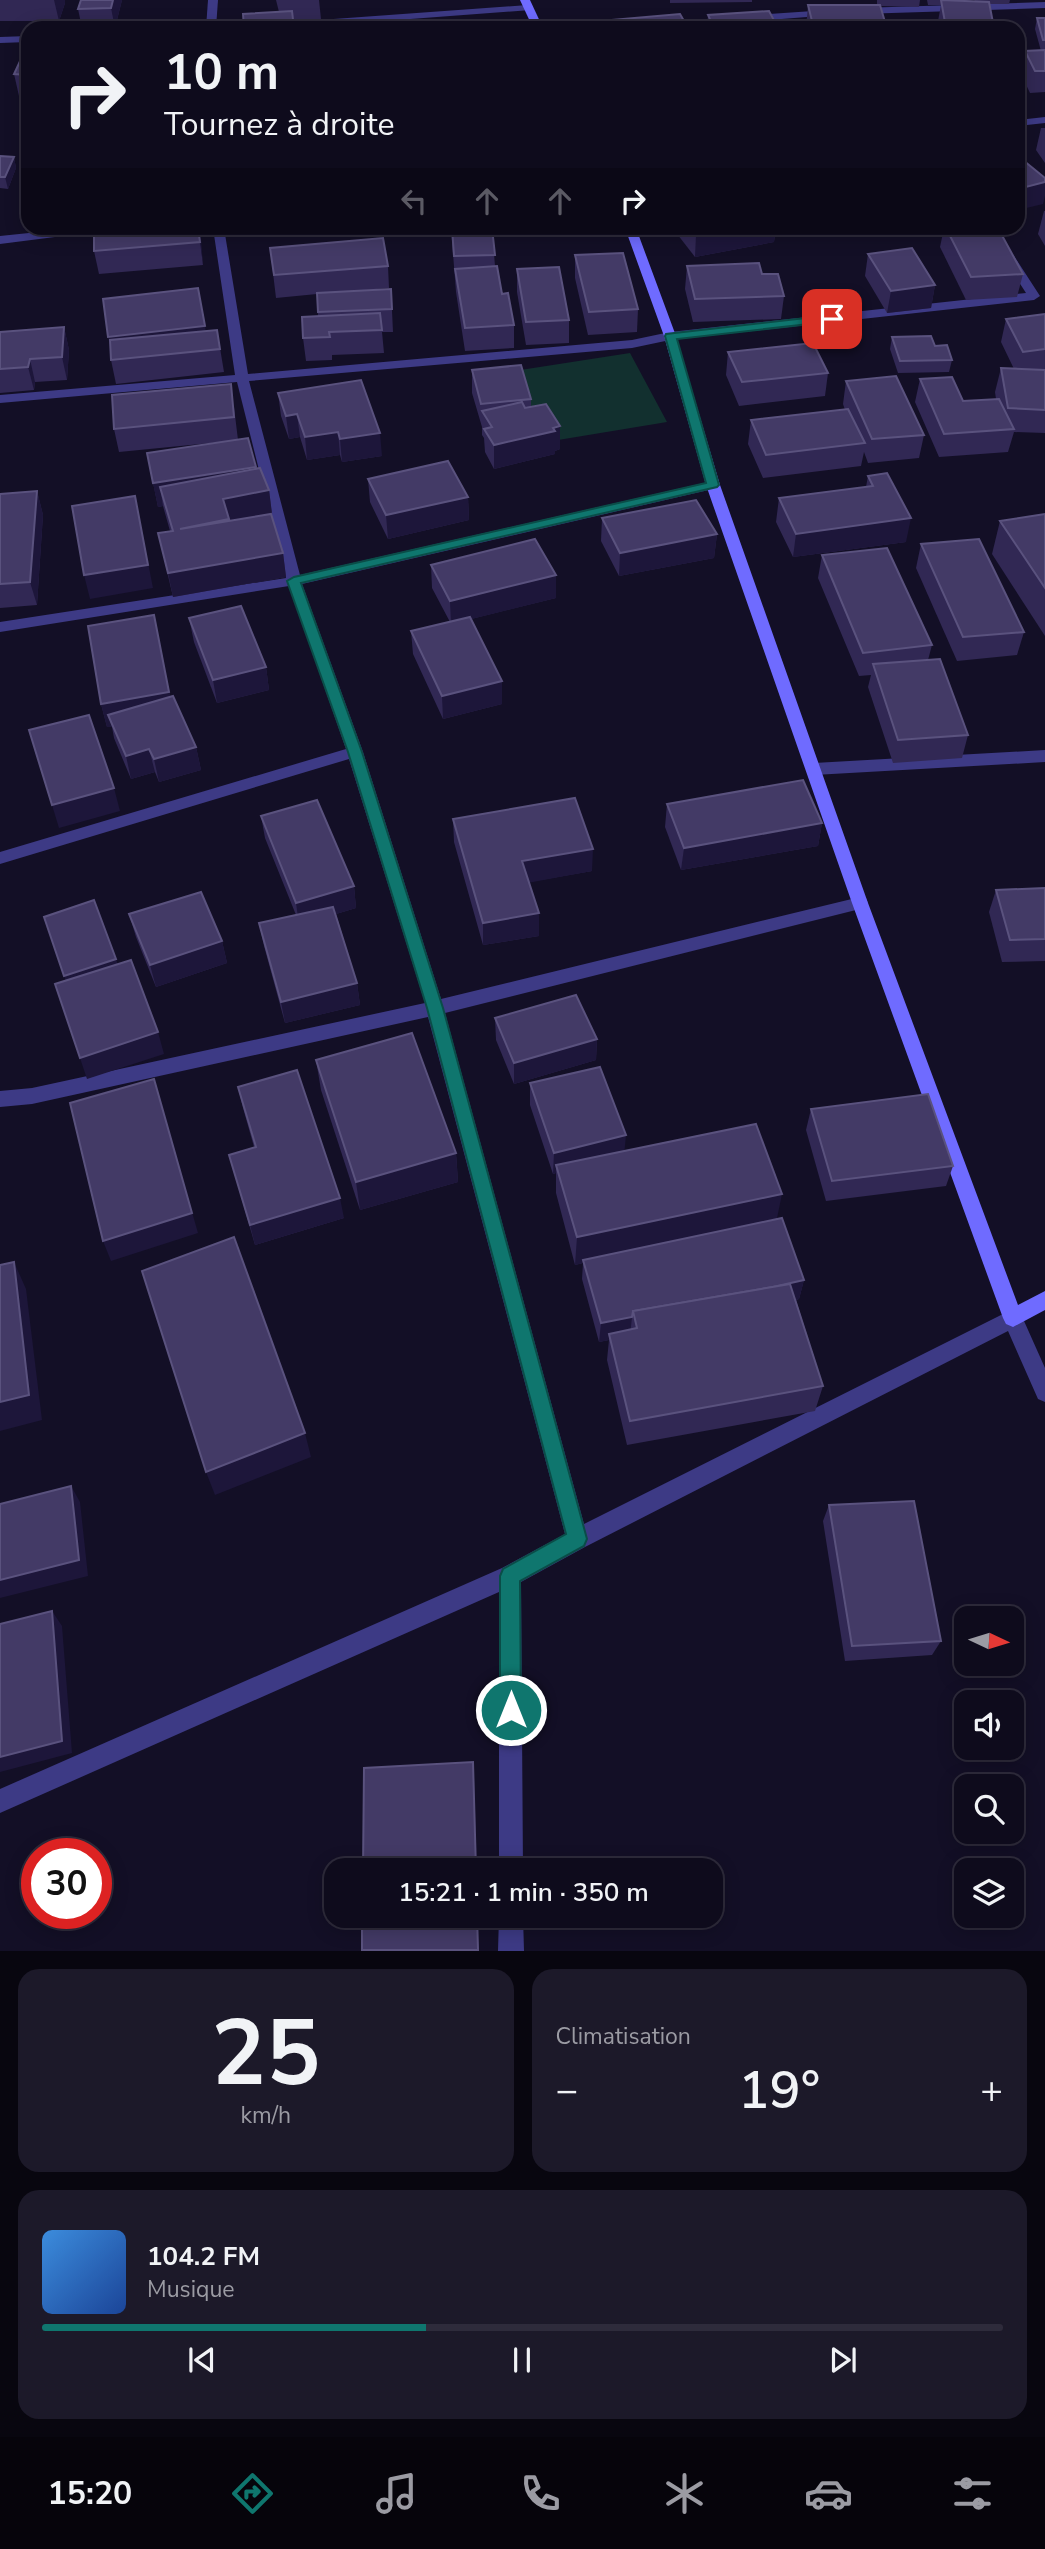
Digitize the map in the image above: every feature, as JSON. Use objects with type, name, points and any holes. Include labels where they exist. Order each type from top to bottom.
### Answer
[{"type":"street","points":[[212,21],[213,0]]},
{"type":"street","points":[[330,21],[527,4],[535,21]]},
{"type":"street","points":[[848,12],[1045,5]]},
{"type":"street","points":[[772,21],[767,13],[835,12]]},
{"type":"street","points":[[0,40],[21,38]]},
{"type":"street","points":[[1025,121],[1045,120]]},
{"type":"street","points":[[0,240],[42,235]]},
{"type":"street","points":[[219,235],[242,377],[294,581],[355,752],[435,1008],[577,1539]]},
{"type":"street","points":[[633,235],[670,336],[713,485],[860,902],[1013,1318],[1045,1392]]},
{"type":"street","points":[[0,399],[632,344],[670,336],[1034,296],[1004,250]]},
{"type":"street","points":[[0,627],[294,581],[713,485]]},
{"type":"street","points":[[0,858],[355,752]]},
{"type":"street","points":[[814,769],[1045,756]]},
{"type":"street","points":[[0,1099],[32,1096],[435,1008],[860,902]]},
{"type":"street","points":[[0,1801],[510,1576],[577,1539],[1045,1300]]},
{"type":"street","points":[[510,1576],[511,1858]]},
{"type":"street","points":[[511,1928],[511,1951]]},
{"type":"green space","points":[[630,353],[667,422],[546,442],[514,371]]},
{"type":"building","points":[[81,0],[113,0],[111,8],[78,9]]},
{"type":"building","points":[[941,0],[989,2],[993,21],[945,21]]},
{"type":"building","points":[[808,5],[880,5],[885,21],[827,21],[812,21]]},
{"type":"building","points":[[292,11],[293,21],[244,21],[243,14]]},
{"type":"building","points":[[769,11],[774,21],[711,21],[708,15]]},
{"type":"building","points":[[680,14],[684,21],[599,21]]},
{"type":"building","points":[[1037,18],[1045,18],[1045,40],[1043,40]]},
{"type":"building","points":[[1045,50],[1045,71],[1035,71],[1025,51]]},
{"type":"building","points":[[21,59],[21,74],[14,74]]},
{"type":"building","points":[[0,156],[14,157],[5,177],[0,177]]},
{"type":"building","points":[[1025,162],[1045,178],[1045,182],[1025,187]]},
{"type":"building","points":[[94,235],[199,235],[200,242],[94,251]]},
{"type":"building","points":[[452,235],[493,235],[495,255],[454,256]]},
{"type":"building","points":[[950,235],[1002,235],[1023,274],[971,277]]},
{"type":"building","points":[[383,238],[388,266],[274,275],[270,248]]},
{"type":"building","points":[[912,248],[935,285],[891,291],[868,254]]},
{"type":"building","points":[[623,253],[638,309],[589,312],[575,255]]},
{"type":"building","points":[[759,263],[762,274],[778,274],[784,296],[695,299],[687,266]]},
{"type":"building","points":[[497,266],[502,294],[508,293],[514,325],[465,328],[455,269]]},
{"type":"building","points":[[559,267],[569,320],[526,322],[517,269]]},
{"type":"building","points":[[198,288],[205,326],[108,337],[103,299]]},
{"type":"building","points":[[391,289],[392,309],[318,312],[317,293]]},
{"type":"building","points":[[380,313],[382,330],[329,332],[330,337],[303,338],[302,317]]},
{"type":"building","points":[[1045,314],[1045,349],[1023,352],[1006,319]]},
{"type":"building","points":[[64,327],[62,357],[30,359],[28,367],[0,369],[0,332]]},
{"type":"building","points":[[217,330],[220,349],[111,360],[110,340]]},
{"type":"building","points":[[931,336],[935,346],[947,345],[952,360],[900,361],[892,337]]},
{"type":"building","points":[[813,343],[828,373],[742,382],[728,352]]},
{"type":"building","points":[[521,365],[531,399],[481,404],[472,370]]},
{"type":"building","points":[[1001,368],[1045,370],[1045,410],[1008,408]]},
{"type":"building","points":[[896,376],[924,435],[872,439],[846,381]]},
{"type":"building","points":[[952,377],[963,401],[999,399],[1014,429],[944,434],[920,379]]},
{"type":"building","points":[[361,380],[380,433],[340,439],[338,432],[305,437],[297,414],[286,416],[278,393]]},
{"type":"building","points":[[231,384],[234,417],[114,429],[112,395]]},
{"type":"building","points":[[522,402],[525,408],[546,404],[560,426],[553,428],[555,431],[494,445],[484,429],[492,427],[482,411]]},
{"type":"building","points":[[848,409],[865,443],[766,455],[751,420]]},
{"type":"building","points":[[248,438],[256,467],[153,483],[147,453]]},
{"type":"building","points":[[448,461],[468,497],[386,515],[368,479]]},
{"type":"building","points":[[260,468],[269,490],[223,499],[229,519],[180,529],[271,514],[283,553],[168,573],[158,533],[173,531],[160,487]]},
{"type":"building","points":[[887,473],[911,518],[796,534],[779,498],[873,486],[868,476]]},
{"type":"building","points":[[37,491],[30,582],[0,584],[0,494]]},
{"type":"building","points":[[135,496],[148,565],[84,575],[72,506]]},
{"type":"building","points":[[696,500],[717,534],[620,553],[602,518]]},
{"type":"building","points":[[1045,514],[1045,588],[1000,521]]},
{"type":"building","points":[[535,539],[556,575],[450,601],[431,565]]},
{"type":"building","points":[[979,539],[1024,632],[963,637],[921,544]]},
{"type":"building","points":[[887,548],[932,645],[863,653],[822,555]]},
{"type":"building","points":[[241,606],[266,667],[213,680],[189,618]]},
{"type":"building","points":[[154,615],[169,692],[101,704],[88,626]]},
{"type":"building","points":[[470,617],[502,681],[442,696],[411,631]]},
{"type":"building","points":[[940,659],[968,735],[898,740],[873,664]]},
{"type":"building","points":[[173,696],[196,747],[154,759],[149,749],[126,756],[108,715]]},
{"type":"building","points":[[89,715],[114,788],[52,805],[29,730]]},
{"type":"building","points":[[803,780],[822,823],[684,848],[667,804]]},
{"type":"building","points":[[575,798],[593,849],[522,861],[539,913],[483,923],[453,819]]},
{"type":"building","points":[[317,800],[354,886],[296,903],[261,816]]},
{"type":"building","points":[[1045,888],[1045,939],[1010,940],[996,890]]},
{"type":"building","points":[[201,892],[222,941],[150,965],[129,914]]},
{"type":"building","points":[[94,900],[116,959],[64,976],[44,917]]},
{"type":"building","points":[[333,907],[357,983],[281,1002],[259,923]]},
{"type":"building","points":[[131,960],[158,1032],[80,1058],[55,984]]},
{"type":"building","points":[[576,995],[597,1039],[514,1063],[495,1018]]},
{"type":"building","points":[[412,1033],[456,1153],[356,1182],[316,1060]]},
{"type":"building","points":[[600,1067],[626,1135],[554,1153],[530,1083]]},
{"type":"building","points":[[297,1070],[340,1198],[250,1225],[229,1155],[256,1147],[238,1087]]},
{"type":"building","points":[[154,1079],[192,1213],[103,1241],[70,1103]]},
{"type":"building","points":[[928,1094],[953,1166],[832,1181],[811,1109]]},
{"type":"building","points":[[756,1124],[782,1194],[577,1237],[556,1165]]},
{"type":"building","points":[[782,1218],[804,1280],[633,1311],[632,1317],[601,1323],[583,1260]]},
{"type":"building","points":[[234,1237],[305,1433],[206,1472],[142,1271]]},
{"type":"building","points":[[14,1262],[29,1395],[0,1402],[0,1265]]},
{"type":"building","points":[[790,1284],[823,1386],[630,1421],[609,1334],[637,1328],[633,1311]]},
{"type":"building","points":[[71,1486],[79,1560],[0,1580],[0,1504]]},
{"type":"building","points":[[914,1501],[941,1641],[852,1646],[829,1505]]},
{"type":"building","points":[[52,1611],[62,1741],[0,1757],[0,1624]]},
{"type":"building","points":[[473,1762],[476,1858],[363,1858],[364,1768]]},
{"type":"building","points":[[362,1928],[477,1928],[478,1950],[362,1950]]},
{"type":"route","points":[[511,1710],[510,1576],[577,1539],[435,1008],[355,752],[294,581],[713,485],[670,336],[832,319]]}]
